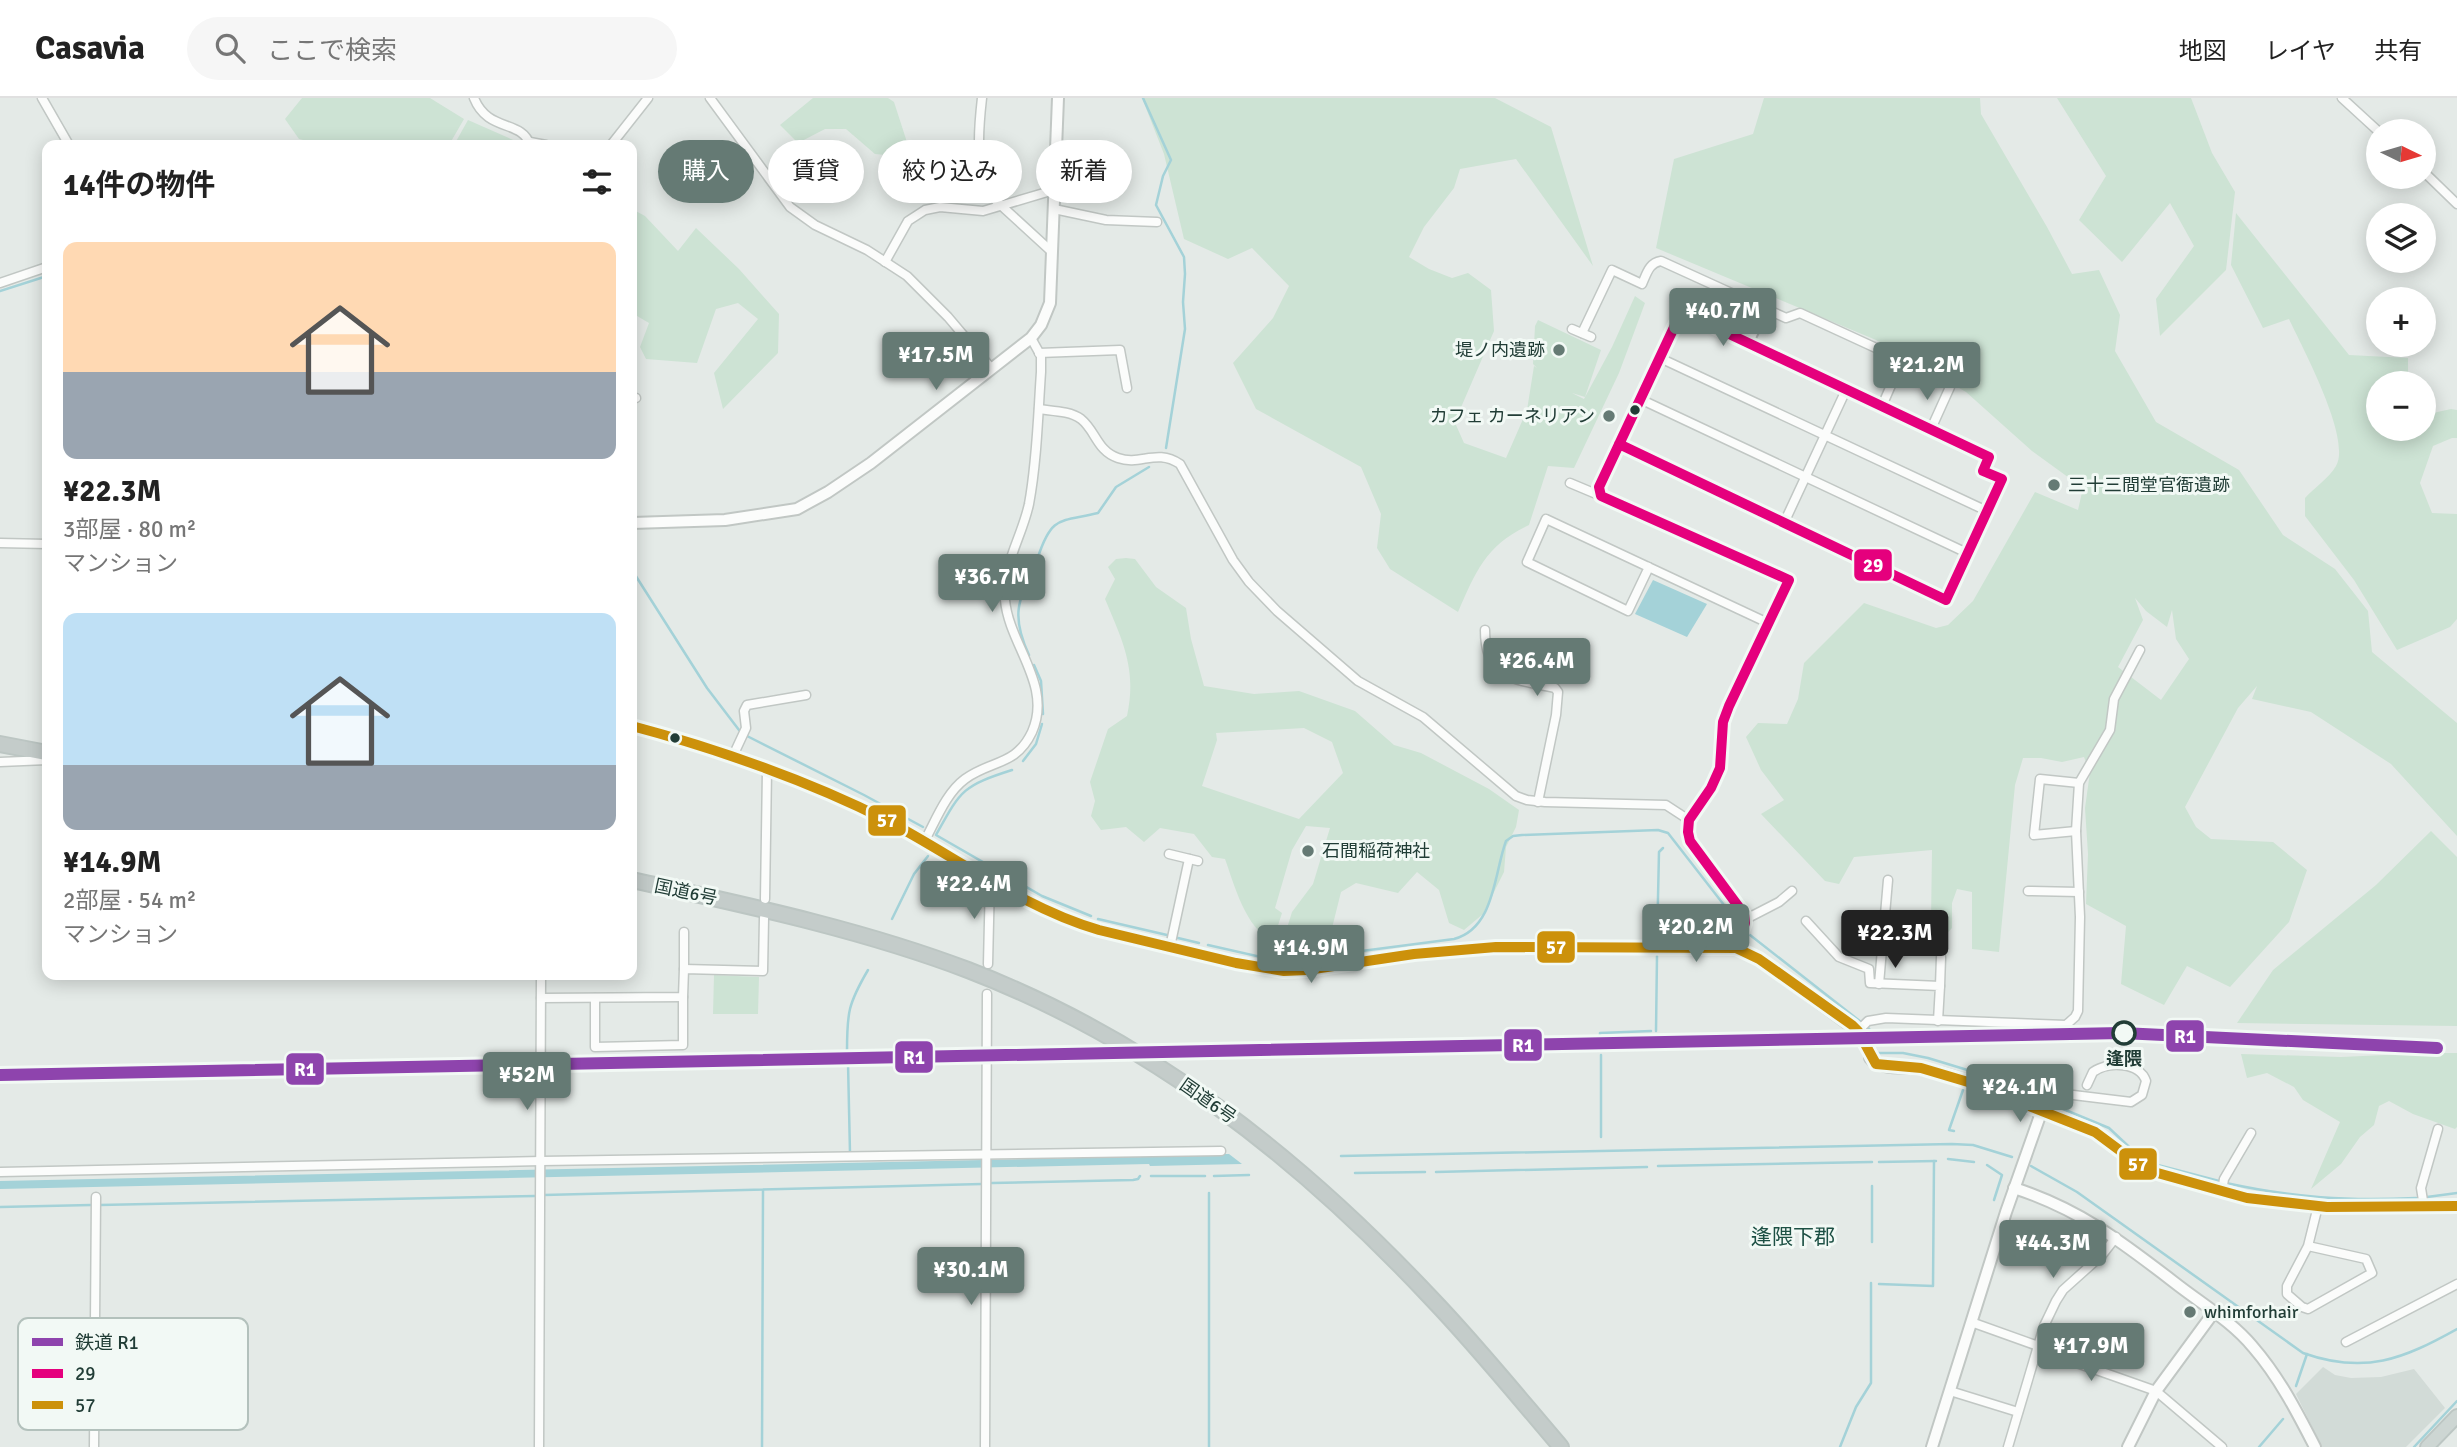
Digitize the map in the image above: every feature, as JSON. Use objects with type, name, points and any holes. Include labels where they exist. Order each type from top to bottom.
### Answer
[{"type":"highway","points":[[0,744],[42,750]]},
{"type":"highway","name":"国道6号","points":[[637,881],[765,910],[937,959],[1028,995],[1156,1064],[1272,1146],[1344,1210],[1434,1300],[1562,1447]]},
{"type":"main road","points":[[2427,1447],[2457,1416]]},
{"type":"street","points":[[42,98],[66,140]]},
{"type":"street","points":[[474,98],[486,117],[517,130],[527,140]]},
{"type":"street","points":[[615,140],[648,98]]},
{"type":"street","points":[[710,98],[790,207],[815,225],[867,250],[907,276],[948,317],[992,369]]},
{"type":"street","points":[[982,98],[979,138],[981,167],[987,186],[1001,206],[1052,252]]},
{"type":"street","points":[[1057,140],[1058,98]]},
{"type":"street","points":[[2342,98],[2366,120]]},
{"type":"street","points":[[2436,184],[2457,204]]},
{"type":"street","points":[[885,262],[908,221],[925,210],[940,207],[983,211],[1036,196]]},
{"type":"street","points":[[637,523],[725,520],[797,509],[872,463],[1031,338],[1041,325],[1050,303],[1054,203]]},
{"type":"street","points":[[1054,209],[1106,220],[1157,222]]},
{"type":"street","points":[[1582,333],[1612,270],[1642,284],[1654,262],[1661,261],[1786,317],[1800,313],[1902,359],[1882,406]]},
{"type":"street","points":[[0,283],[42,269]]},
{"type":"street","points":[[1748,342],[1764,307]]},
{"type":"street","points":[[1601,496],[1599,487],[1619,444],[1640,399],[1682,315],[1687,314],[1989,457],[1983,471],[2002,479],[1946,600],[1619,444]]},
{"type":"street","points":[[1572,328],[1591,337]]},
{"type":"street","points":[[925,841],[946,801],[959,784],[967,777],[1017,754],[1033,730],[1037,712],[1035,685],[1010,626],[1004,598],[1005,575],[1028,506],[1039,409],[1040,353],[1031,338]]},
{"type":"street","points":[[1040,353],[1120,351],[1127,388]]},
{"type":"street","points":[[1660,358],[1987,511]]},
{"type":"street","points":[[1931,429],[1950,387]]},
{"type":"street","points":[[1784,523],[1846,390]]},
{"type":"street","points":[[1640,399],[1967,553]]},
{"type":"street","points":[[1039,409],[1080,418],[1101,448],[1116,458],[1133,460],[1159,455],[1172,458],[1181,464],[1233,560],[1249,582],[1277,611],[1358,681],[1423,717],[1503,787],[1521,799],[1538,802],[1666,806],[1689,820]]},
{"type":"street","points":[[1570,482],[1789,580],[1723,722],[1718,775],[1689,820],[1690,841],[1744,914],[1745,919],[1736,948]]},
{"type":"street","points":[[1649,567],[1628,611],[1527,562],[1546,519],[1649,567],[1768,623]]},
{"type":"street","points":[[0,543],[42,544]]},
{"type":"street","points":[[1485,630],[1487,649],[1502,674],[1558,691],[1556,715],[1538,802]]},
{"type":"street","points":[[1858,1031],[1868,1021],[1886,1018],[2066,1025],[2071,1022],[2078,1011],[2079,892],[2076,831],[2079,783],[2110,730],[2114,699],[2140,650]]},
{"type":"street","points":[[732,758],[746,728],[744,711],[747,705],[806,695]]},
{"type":"street","points":[[637,728],[732,758],[838,797],[1080,924],[1236,963],[1284,971],[1414,954],[1485,948],[1736,948],[1759,959],[1858,1031],[1870,1058],[1880,1065],[1945,1074],[2045,1104],[2095,1132],[2138,1164],[2154,1172],[2247,1198],[2318,1206],[2457,1206]]},
{"type":"street","points":[[0,762],[42,760]]},
{"type":"street","points":[[765,899],[767,771]]},
{"type":"street","points":[[2076,831],[2034,835],[2040,779],[2079,783]]},
{"type":"street","points":[[1169,854],[1193,860],[1170,947]]},
{"type":"street","points":[[988,964],[990,879]]},
{"type":"street","points":[[1880,984],[1888,880]]},
{"type":"street","points":[[1745,919],[1779,902],[1792,891]]},
{"type":"street","points":[[2028,891],[2079,892]]},
{"type":"street","points":[[684,969],[763,971],[764,918]]},
{"type":"street","points":[[1805,922],[1839,957],[1869,969],[1870,983],[1940,986]]},
{"type":"street","points":[[595,998],[595,1047],[683,1045],[684,932]]},
{"type":"street","points":[[1938,1021],[1941,957]]},
{"type":"street","points":[[539,1447],[541,980]]},
{"type":"street","points":[[985,1447],[987,994]]},
{"type":"street","points":[[541,998],[683,997]]},
{"type":"street","points":[[1932,1447],[2019,1172],[2045,1104],[2061,1090],[2080,1091],[2087,1085],[2093,1072],[2108,1065],[2140,1070],[2146,1077],[2141,1097],[2131,1102],[2065,1094],[2045,1104]]},
{"type":"street","points":[[2424,1207],[2421,1188],[2438,1129]]},
{"type":"street","points":[[2222,1191],[2224,1179],[2251,1133]]},
{"type":"street","points":[[0,1172],[1221,1151]]},
{"type":"street","points":[[2014,1188],[2062,1206],[2116,1237],[2214,1312],[2251,1344],[2274,1373],[2315,1447]]},
{"type":"street","points":[[95,1318],[96,1197]]},
{"type":"street","points":[[2308,1246],[2366,1259],[2372,1273],[2308,1309],[2287,1294],[2287,1286],[2308,1246],[2318,1206]]},
{"type":"street","points":[[2008,1447],[2044,1326],[2063,1290],[2094,1263],[2116,1237]]},
{"type":"street","points":[[2346,1342],[2457,1284]]},
{"type":"street","points":[[2128,1447],[2156,1391],[2214,1312]]},
{"type":"street","points":[[1971,1322],[2156,1391],[2211,1444],[2222,1447]]},
{"type":"street","points":[[1950,1391],[2018,1412]]},
{"type":"shaded area","points":[[2323,1367],[2335,1375],[2351,1378],[2381,1377],[2414,1369],[2445,1408],[2406,1447],[2322,1447],[2296,1394]]},
{"type":"green space","points":[[302,98],[430,98],[464,119],[452,140],[304,140],[299,139],[285,119]]},
{"type":"green space","points":[[813,98],[888,98],[894,102],[906,140],[878,140],[878,154],[875,154],[864,145],[864,140],[859,140],[846,129],[825,129],[804,140],[795,140],[780,125]]},
{"type":"green space","points":[[1142,98],[1495,98],[1551,127],[1593,266],[1516,159],[1460,169],[1454,188],[1424,227],[1409,257],[1452,278],[1468,273],[1491,290],[1494,331],[1456,425],[1464,443],[1506,458],[1527,410],[1534,366],[1537,368],[1533,364],[1535,326],[1538,320],[1601,350],[1585,397],[1572,393],[1584,399],[1612,347],[1635,296],[1645,303],[1619,373],[1574,468],[1548,466],[1529,525],[1502,541],[1492,551],[1477,572],[1458,612],[1390,569],[1377,548],[1381,514],[1361,467],[1256,409],[1233,363],[1273,318],[1289,286],[1252,248],[1228,259],[1184,239],[1164,154]]},
{"type":"green space","points":[[1764,98],[1980,98],[1981,114],[2072,274],[2099,270],[2120,315],[2115,351],[2156,422],[2239,470],[2283,535],[2335,569],[2368,611],[2372,652],[2457,723],[2457,836],[2391,764],[2311,712],[2252,699],[2257,686],[2238,708],[2185,807],[2196,827],[2211,839],[2273,842],[2307,870],[2289,922],[2230,987],[2187,966],[2164,1005],[2121,984],[2126,926],[2086,904],[2088,854],[2085,808],[2090,772],[2084,757],[2062,762],[2023,758],[2015,785],[1999,952],[1972,949],[1972,892],[1957,889],[1952,903],[1952,928],[1935,946],[1901,947],[1904,930],[1922,929],[1931,921],[1932,850],[1854,857],[1839,884],[1825,881],[1761,814],[1784,800],[1761,770],[1746,737],[1758,723],[1787,724],[1798,699],[1804,663],[1864,603],[1936,628],[1948,625],[1973,601],[2035,492],[2078,510],[2083,488],[2032,451],[1966,392],[1876,340],[1656,248],[1674,159],[1753,134]],"holes":[[[2135,598],[2146,611],[2167,627],[2172,610],[2176,639],[2189,659],[2161,700],[2118,667],[2143,620]]]},
{"type":"green space","points":[[2057,98],[2191,98],[2212,153],[2235,192],[2226,270],[2160,336],[2156,299],[2194,246],[2170,203],[2122,262],[2079,220],[2106,176]]},
{"type":"green space","points":[[468,120],[513,140],[457,140]]},
{"type":"green space","points":[[637,212],[645,216],[678,251],[696,228],[739,269],[779,314],[778,353],[723,409],[714,373],[758,319],[738,303],[716,309],[697,363],[646,359],[640,347],[649,323],[637,316]]},
{"type":"green space","points":[[2236,213],[2349,355],[2408,358],[2408,371],[2366,371],[2366,441],[2436,441],[2436,412],[2457,410],[2457,438],[2433,446],[2420,483],[2432,513],[2457,514],[2457,619],[2450,627],[2397,650],[2354,580],[2305,516],[2305,498],[2336,466],[2339,453],[2332,415],[2289,319],[2263,328],[2231,265]]},
{"type":"green space","points":[[1116,559],[1135,559],[1156,587],[1186,608],[1204,686],[1254,694],[1299,691],[1355,711],[1394,745],[1421,753],[1489,789],[1519,810],[1516,827],[1506,847],[1504,872],[1483,914],[1464,930],[1449,923],[1439,890],[1417,872],[1398,893],[1356,883],[1341,892],[1332,928],[1301,947],[1282,944],[1292,912],[1313,884],[1330,828],[1306,826],[1292,850],[1275,908],[1282,913],[1273,941],[1255,927],[1248,917],[1225,859],[1212,857],[1194,834],[1160,828],[1144,842],[1126,827],[1101,830],[1091,816],[1095,801],[1090,782],[1108,729],[1127,716],[1130,699],[1126,656],[1105,599],[1115,579],[1108,567]],"holes":[[[1304,728],[1332,742],[1343,773],[1299,819],[1202,786],[1217,740],[1216,733]]]},
{"type":"green space","points":[[2431,831],[2457,857],[2457,1026],[2237,1023],[2273,970],[2376,885]]},
{"type":"green space","points":[[714,975],[759,977],[758,1014],[713,1014]]},
{"type":"green space","points":[[2457,1053],[2457,1127],[2455,1129],[2413,1114],[2389,1101],[2379,1106],[2374,1125],[2360,1137],[2341,1164],[2311,1189],[2340,1122],[2303,1100],[2294,1087],[2267,1073],[2247,1078],[2241,1054],[2341,1057]]},
{"type":"water","points":[[1653,580],[1707,604],[1687,637],[1635,614]]},
{"type":"water","points":[[1149,1154],[1229,1154],[1242,1164],[0,1189],[0,1181],[1126,1157]]},
{"type":"waterway","points":[[1143,98],[1171,160],[1163,176],[1156,205],[1184,257],[1185,329],[1166,448]]},
{"type":"waterway","points":[[0,291],[42,278]]},
{"type":"waterway","points":[[1038,557],[1053,527],[1066,520],[1098,513],[1116,487],[1149,467]]},
{"type":"waterway","points":[[1029,655],[1018,620],[1024,589],[1036,566]]},
{"type":"waterway","points":[[637,578],[707,688],[739,730]]},
{"type":"waterway","points":[[1034,665],[1041,681],[1043,714]]},
{"type":"waterway","points":[[1023,761],[1036,744],[1042,724]]},
{"type":"waterway","points":[[747,736],[923,827]]},
{"type":"waterway","points":[[1012,770],[983,781],[965,792],[951,808],[936,835],[1042,896],[1091,916]]},
{"type":"waterway","points":[[1331,955],[1454,939],[1468,933],[1478,924],[1491,898],[1506,841],[1513,836],[1522,835],[1658,830],[1668,833],[1738,923]]},
{"type":"waterway","points":[[1657,943],[1659,852],[1663,848]]},
{"type":"waterway","points":[[892,919],[914,874],[928,856]]},
{"type":"waterway","points":[[1098,919],[1167,935]]},
{"type":"waterway","points":[[1750,935],[1861,1022]]},
{"type":"waterway","points":[[1178,938],[1199,943]]},
{"type":"waterway","points":[[1208,945],[1274,960],[1322,956]]},
{"type":"waterway","points":[[1656,1031],[1657,956]]},
{"type":"waterway","points":[[847,1051],[850,1009],[868,970]]},
{"type":"waterway","points":[[1868,1028],[1874,1034]]},
{"type":"waterway","points":[[1600,1035],[1651,1031]]},
{"type":"waterway","points":[[1876,1050],[1876,1053],[1903,1053],[1928,1058],[1974,1072],[2109,1128],[2141,1158],[2154,1164],[2219,1181]]},
{"type":"waterway","points":[[1601,1055],[1601,1137]]},
{"type":"waterway","points":[[848,1063],[850,1153]]},
{"type":"waterway","points":[[1954,1131],[1949,1130],[1963,1090]]},
{"type":"waterway","points":[[1341,1156],[1952,1144],[1973,1145],[2012,1157]]},
{"type":"waterway","points":[[1948,1159],[1974,1162]]},
{"type":"waterway","points":[[1879,1284],[1933,1286],[1934,1161]]},
{"type":"waterway","points":[[1879,1162],[1936,1161]]},
{"type":"waterway","points":[[1658,1166],[1872,1162]]},
{"type":"waterway","points":[[1987,1165],[2002,1175],[1994,1200]]},
{"type":"waterway","points":[[2031,1166],[2077,1192],[2303,1353],[2325,1360],[2365,1363],[2401,1356],[2457,1329]]},
{"type":"waterway","points":[[1436,1172],[1647,1167]]},
{"type":"waterway","points":[[1355,1173],[1425,1172]]},
{"type":"waterway","points":[[1214,1176],[1249,1175]]},
{"type":"waterway","points":[[992,1183],[1133,1180],[1140,1176]]},
{"type":"waterway","points":[[1151,1176],[1205,1176]]},
{"type":"waterway","points":[[2226,1183],[2321,1197],[2416,1198]]},
{"type":"waterway","points":[[544,1195],[982,1184]]},
{"type":"waterway","points":[[1872,1186],[1872,1242]]},
{"type":"waterway","points":[[762,1447],[763,1190]]},
{"type":"waterway","points":[[1209,1193],[1209,1447]]},
{"type":"waterway","points":[[2427,1197],[2457,1193]]},
{"type":"waterway","points":[[100,1205],[535,1196]]},
{"type":"waterway","points":[[0,1207],[91,1205]]},
{"type":"waterway","points":[[1840,1447],[1856,1407],[1871,1383],[1871,1283]]},
{"type":"waterway","points":[[2296,1386],[2307,1354]]},
{"type":"waterway","points":[[2414,1447],[2457,1401]]},
{"type":"waterway","points":[[2259,1447],[2283,1419]]},
{"type":"rail line","name":"R1","points":[[0,1075],[2122,1033],[2437,1048]]},
{"type":"transit line","name":"29","points":[[1619,444],[1946,600],[2002,479],[1983,471],[1989,457],[1687,314],[1677,321],[1599,487],[1601,496],[1789,580],[1723,722],[1720,768],[1711,788],[1689,820],[1690,841],[1744,914],[1745,923],[1736,948]]},
{"type":"transit line","name":"57","points":[[637,727],[729,755],[826,792],[886,820],[990,881],[1044,909],[1099,930],[1236,963],[1284,971],[1414,954],[1496,947],[1736,948],[1759,959],[1852,1025],[1876,1064],[1921,1068],[1968,1082],[2095,1132],[2138,1164],[2154,1172],[2247,1198],[2327,1207],[2457,1206]]},
{"type":"place","name":"堤ノ内遺跡","points":[[1559,350]]},
{"type":"place","name":"カフェ カーネリアン","points":[[1609,416]]},
{"type":"place","name":"三十三間堂官衙遺跡","points":[[2054,485]]},
{"type":"place","name":"石間稲荷神社","points":[[1308,851]]},
{"type":"place","name":"逢隈","points":[[2124,1033]]},
{"type":"place","name":"whimforhair","points":[[2190,1312]]},
{"type":"district","name":"逢隈下郡","points":[[1793,1237]]}]
